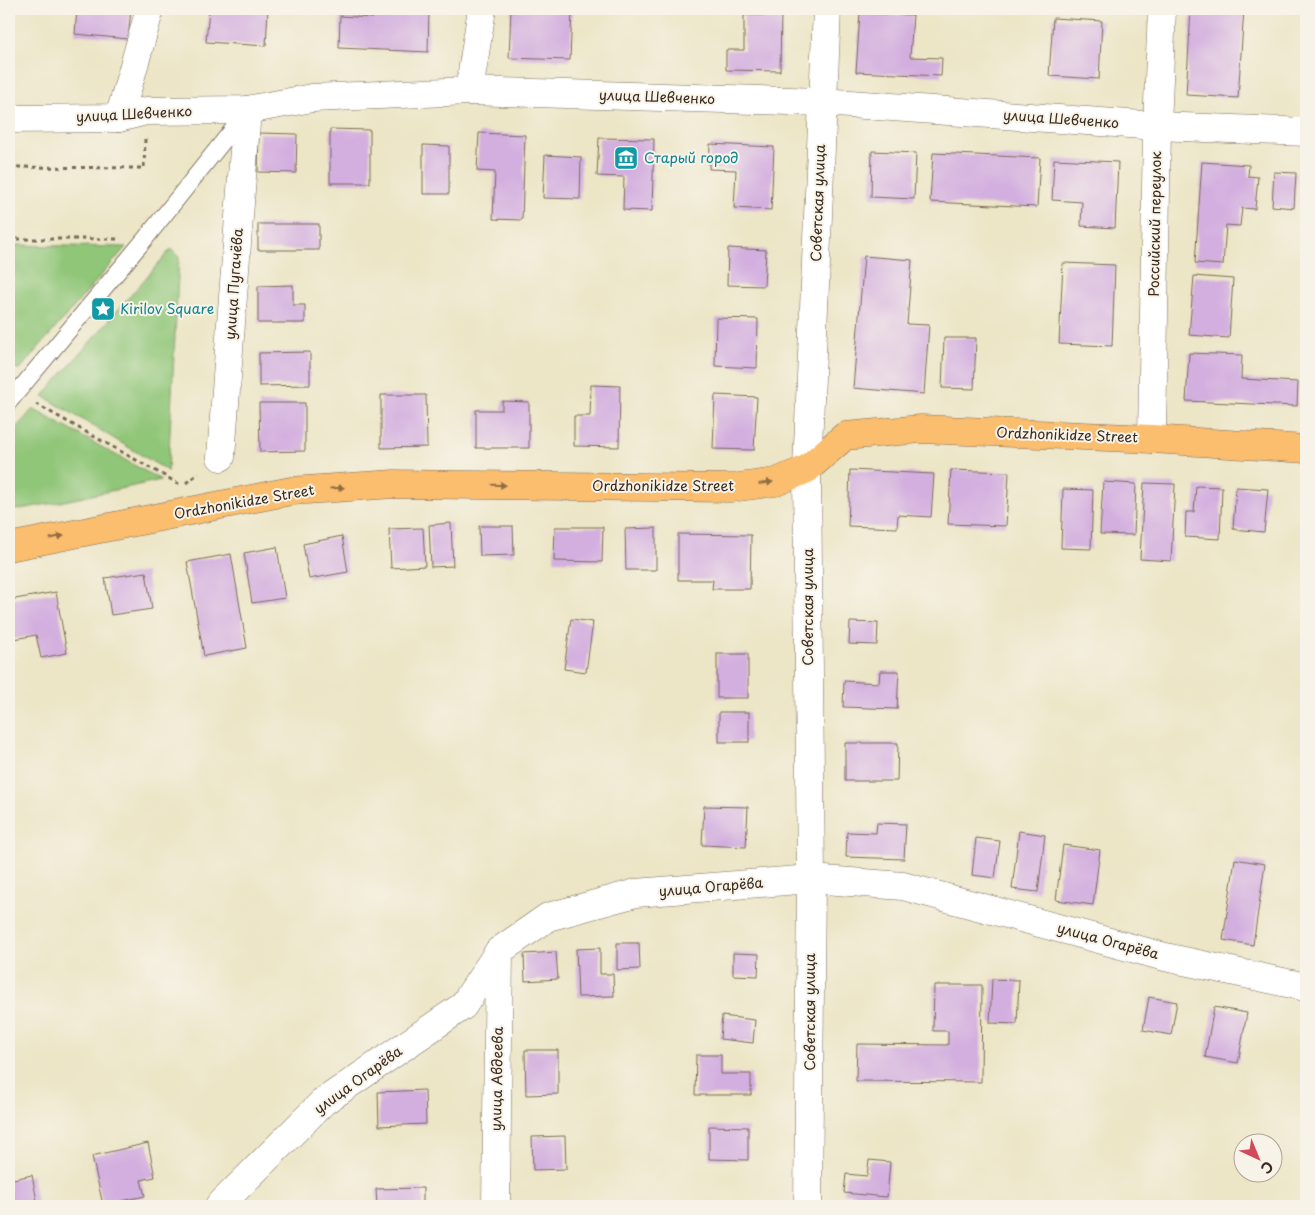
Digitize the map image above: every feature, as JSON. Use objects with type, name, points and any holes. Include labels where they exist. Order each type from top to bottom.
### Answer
[{"type":"main road","name":"Ordzhonikidze Street","points":[[9,546],[291,492],[394,484],[731,488],[776,482],[807,468],[845,436],[921,429],[1152,439],[1306,449]]},
{"type":"street","points":[[119,118],[150,9]]},
{"type":"street","points":[[468,91],[482,9]]},
{"type":"street","name":"Советская улица","points":[[808,1206],[811,879],[807,468],[827,9]]},
{"type":"street","name":"Российский переулок","points":[[1152,439],[1157,126],[1162,9]]},
{"type":"street","name":"улица Шевченко","points":[[9,118],[119,118],[146,111],[248,110],[312,98],[468,91],[822,102],[1157,126],[1306,132]]},
{"type":"street","name":"улица Пугачёва","points":[[221,457],[248,110]]},
{"type":"street","name":"улица Огарёва","points":[[220,1206],[323,1102],[463,1006],[499,951],[548,917],[636,893],[811,879],[903,886],[1166,957],[1306,987]]},
{"type":"street","name":"улица Авдеева","points":[[496,1206],[499,951]]},
{"type":"lane","points":[[12,398],[145,239],[248,110]]},
{"type":"path","points":[[9,167],[144,168],[146,111]]},
{"type":"path","points":[[9,239],[145,239]]},
{"type":"path","points":[[12,398],[181,486],[221,457]]},
{"type":"green space","points":[[9,245],[126,247],[20,369],[9,368]]},
{"type":"green space","points":[[171,249],[179,257],[168,471],[43,396]]},
{"type":"green space","points":[[33,409],[161,480],[9,511],[9,436]]},
{"type":"building","points":[[77,9],[131,9],[128,39],[75,34]]},
{"type":"building","points":[[209,9],[268,9],[266,46],[206,42]]},
{"type":"building","points":[[374,9],[429,9],[428,52],[339,48],[340,16],[373,18]]},
{"type":"building","points":[[511,9],[572,9],[570,60],[509,58]]},
{"type":"building","points":[[1191,9],[1244,9],[1238,98],[1186,95]]},
{"type":"building","points":[[860,13],[913,15],[910,57],[942,58],[941,76],[856,72]]},
{"type":"building","points":[[744,15],[781,15],[780,71],[726,70],[726,50],[744,50]]},
{"type":"building","points":[[1053,18],[1102,21],[1099,79],[1049,76]]},
{"type":"building","points":[[330,129],[370,130],[370,183],[330,183]]},
{"type":"building","points":[[259,133],[297,134],[296,173],[258,172]]},
{"type":"building","points":[[479,133],[525,135],[522,220],[493,219],[495,172],[477,171]]},
{"type":"building","name":"Старый город","points":[[599,138],[654,139],[652,211],[623,210],[624,177],[597,176]]},
{"type":"building","points":[[710,144],[774,147],[771,210],[734,208],[736,170],[709,169]]},
{"type":"building","points":[[423,145],[449,146],[449,194],[423,194]]},
{"type":"building","points":[[872,151],[916,153],[914,199],[871,197]]},
{"type":"building","points":[[933,153],[1040,158],[1037,207],[930,202]]},
{"type":"building","points":[[545,155],[581,157],[580,199],[543,198]]},
{"type":"building","points":[[1054,159],[1118,162],[1115,228],[1081,226],[1082,202],[1052,200]]},
{"type":"building","points":[[1202,162],[1249,165],[1248,176],[1258,177],[1255,209],[1242,208],[1240,226],[1226,225],[1223,265],[1195,263]]},
{"type":"building","points":[[1274,172],[1296,173],[1294,208],[1272,206]]},
{"type":"building","points":[[258,224],[319,224],[319,250],[258,250]]},
{"type":"building","points":[[728,248],[766,250],[764,286],[727,285]]},
{"type":"building","points":[[864,256],[912,260],[907,324],[929,325],[924,394],[853,388]]},
{"type":"building","points":[[1063,263],[1115,265],[1112,346],[1059,344]]},
{"type":"building","points":[[1194,276],[1233,279],[1229,338],[1189,335]]},
{"type":"building","points":[[293,285],[293,305],[305,305],[305,323],[258,323],[258,286]]},
{"type":"building","points":[[716,318],[758,319],[757,368],[715,366]]},
{"type":"building","points":[[944,338],[976,338],[974,389],[942,388]]},
{"type":"building","points":[[310,352],[310,385],[259,386],[259,353]]},
{"type":"building","points":[[1189,353],[1242,355],[1241,379],[1298,382],[1297,406],[1186,401]]},
{"type":"building","points":[[591,385],[620,386],[619,447],[574,446],[574,416],[590,416]]},
{"type":"building","points":[[381,395],[426,395],[427,447],[381,448]]},
{"type":"building","points":[[715,395],[757,397],[754,450],[713,449]]},
{"type":"building","points":[[502,401],[529,402],[529,448],[476,448],[476,410],[502,410]]},
{"type":"building","points":[[259,403],[305,403],[305,451],[260,452]]},
{"type":"building","points":[[850,470],[934,474],[931,517],[898,515],[897,528],[848,526]]},
{"type":"building","points":[[951,470],[1009,472],[1006,526],[948,524]]},
{"type":"building","points":[[1103,482],[1136,484],[1134,535],[1100,534]]},
{"type":"building","points":[[1144,483],[1175,484],[1171,561],[1140,559]]},
{"type":"building","points":[[1196,486],[1222,487],[1220,539],[1185,537],[1186,512],[1194,512]]},
{"type":"building","points":[[1236,487],[1268,489],[1264,532],[1233,529]]},
{"type":"building","points":[[1063,489],[1093,490],[1091,549],[1061,548]]},
{"type":"building","points":[[1306,508],[1306,531],[1303,530]]},
{"type":"building","points":[[451,523],[453,566],[431,567],[429,525]]},
{"type":"building","points":[[479,526],[513,526],[514,555],[480,556]]},
{"type":"building","points":[[555,527],[603,527],[602,562],[554,561]]},
{"type":"building","points":[[423,528],[425,566],[391,568],[389,529]]},
{"type":"building","points":[[656,528],[656,570],[626,570],[625,529]]},
{"type":"building","points":[[678,534],[751,535],[750,589],[712,589],[713,580],[678,580]]},
{"type":"building","points":[[342,536],[348,572],[309,579],[303,544]]},
{"type":"building","points":[[277,547],[285,598],[252,603],[244,553]]},
{"type":"building","points":[[231,554],[247,648],[204,656],[187,562]]},
{"type":"building","points":[[146,572],[152,609],[111,615],[105,578]]},
{"type":"building","points":[[56,592],[67,653],[41,658],[36,635],[9,640],[9,600]]},
{"type":"building","points":[[571,619],[593,622],[586,672],[564,669]]},
{"type":"building","points":[[850,622],[878,623],[877,645],[849,644]]},
{"type":"building","points":[[717,654],[748,654],[748,698],[717,698]]},
{"type":"building","points":[[880,671],[899,671],[897,709],[843,707],[844,681],[879,683]]},
{"type":"building","points":[[719,712],[749,712],[749,742],[719,742]]},
{"type":"building","points":[[845,743],[898,743],[897,781],[845,781]]},
{"type":"building","points":[[704,806],[748,807],[746,847],[702,845]]},
{"type":"building","points":[[877,823],[906,824],[904,859],[846,857],[847,832],[876,833]]},
{"type":"building","points":[[1019,831],[1045,835],[1038,892],[1012,889]]},
{"type":"building","points":[[976,838],[1000,841],[995,878],[972,875]]},
{"type":"building","points":[[1063,845],[1100,850],[1093,905],[1056,900]]},
{"type":"building","points":[[1235,859],[1265,864],[1253,945],[1223,940]]},
{"type":"building","points":[[617,943],[639,943],[640,969],[617,970]]},
{"type":"building","points":[[600,948],[600,974],[613,974],[614,996],[578,997],[576,949]]},
{"type":"building","points":[[556,952],[558,979],[525,981],[524,954]]},
{"type":"building","points":[[733,953],[759,954],[758,976],[733,975]]},
{"type":"building","points":[[992,979],[1019,980],[1017,1024],[990,1023]]},
{"type":"building","points":[[934,985],[982,985],[981,1082],[856,1081],[857,1044],[948,1045],[948,1031],[933,1031]]},
{"type":"building","points":[[1149,997],[1177,1002],[1171,1035],[1143,1030]]},
{"type":"building","points":[[1214,1007],[1247,1013],[1238,1063],[1205,1057]]},
{"type":"building","points":[[722,1016],[755,1020],[753,1043],[720,1039]]},
{"type":"building","points":[[525,1050],[558,1050],[558,1094],[526,1095]]},
{"type":"building","points":[[696,1055],[721,1055],[721,1074],[751,1074],[751,1095],[695,1095]]},
{"type":"building","points":[[425,1090],[426,1124],[379,1126],[378,1092]]},
{"type":"building","points":[[709,1126],[748,1127],[748,1160],[709,1159]]},
{"type":"building","points":[[565,1136],[566,1169],[533,1170],[532,1137]]},
{"type":"building","points":[[148,1143],[155,1177],[141,1180],[145,1196],[103,1205],[92,1156]]},
{"type":"building","points":[[869,1160],[890,1162],[887,1197],[844,1193],[846,1174],[867,1176]]},
{"type":"building","points":[[32,1175],[38,1206],[9,1206],[9,1180]]},
{"type":"building","points":[[423,1188],[423,1206],[377,1206],[376,1189]]},
{"type":"building","points":[[1292,1202],[1306,1205],[1306,1206],[1291,1206]]},
{"type":"place","name":"Старый город","points":[[626,158]]},
{"type":"place","name":"Kirilov Square","points":[[103,309]]}]
